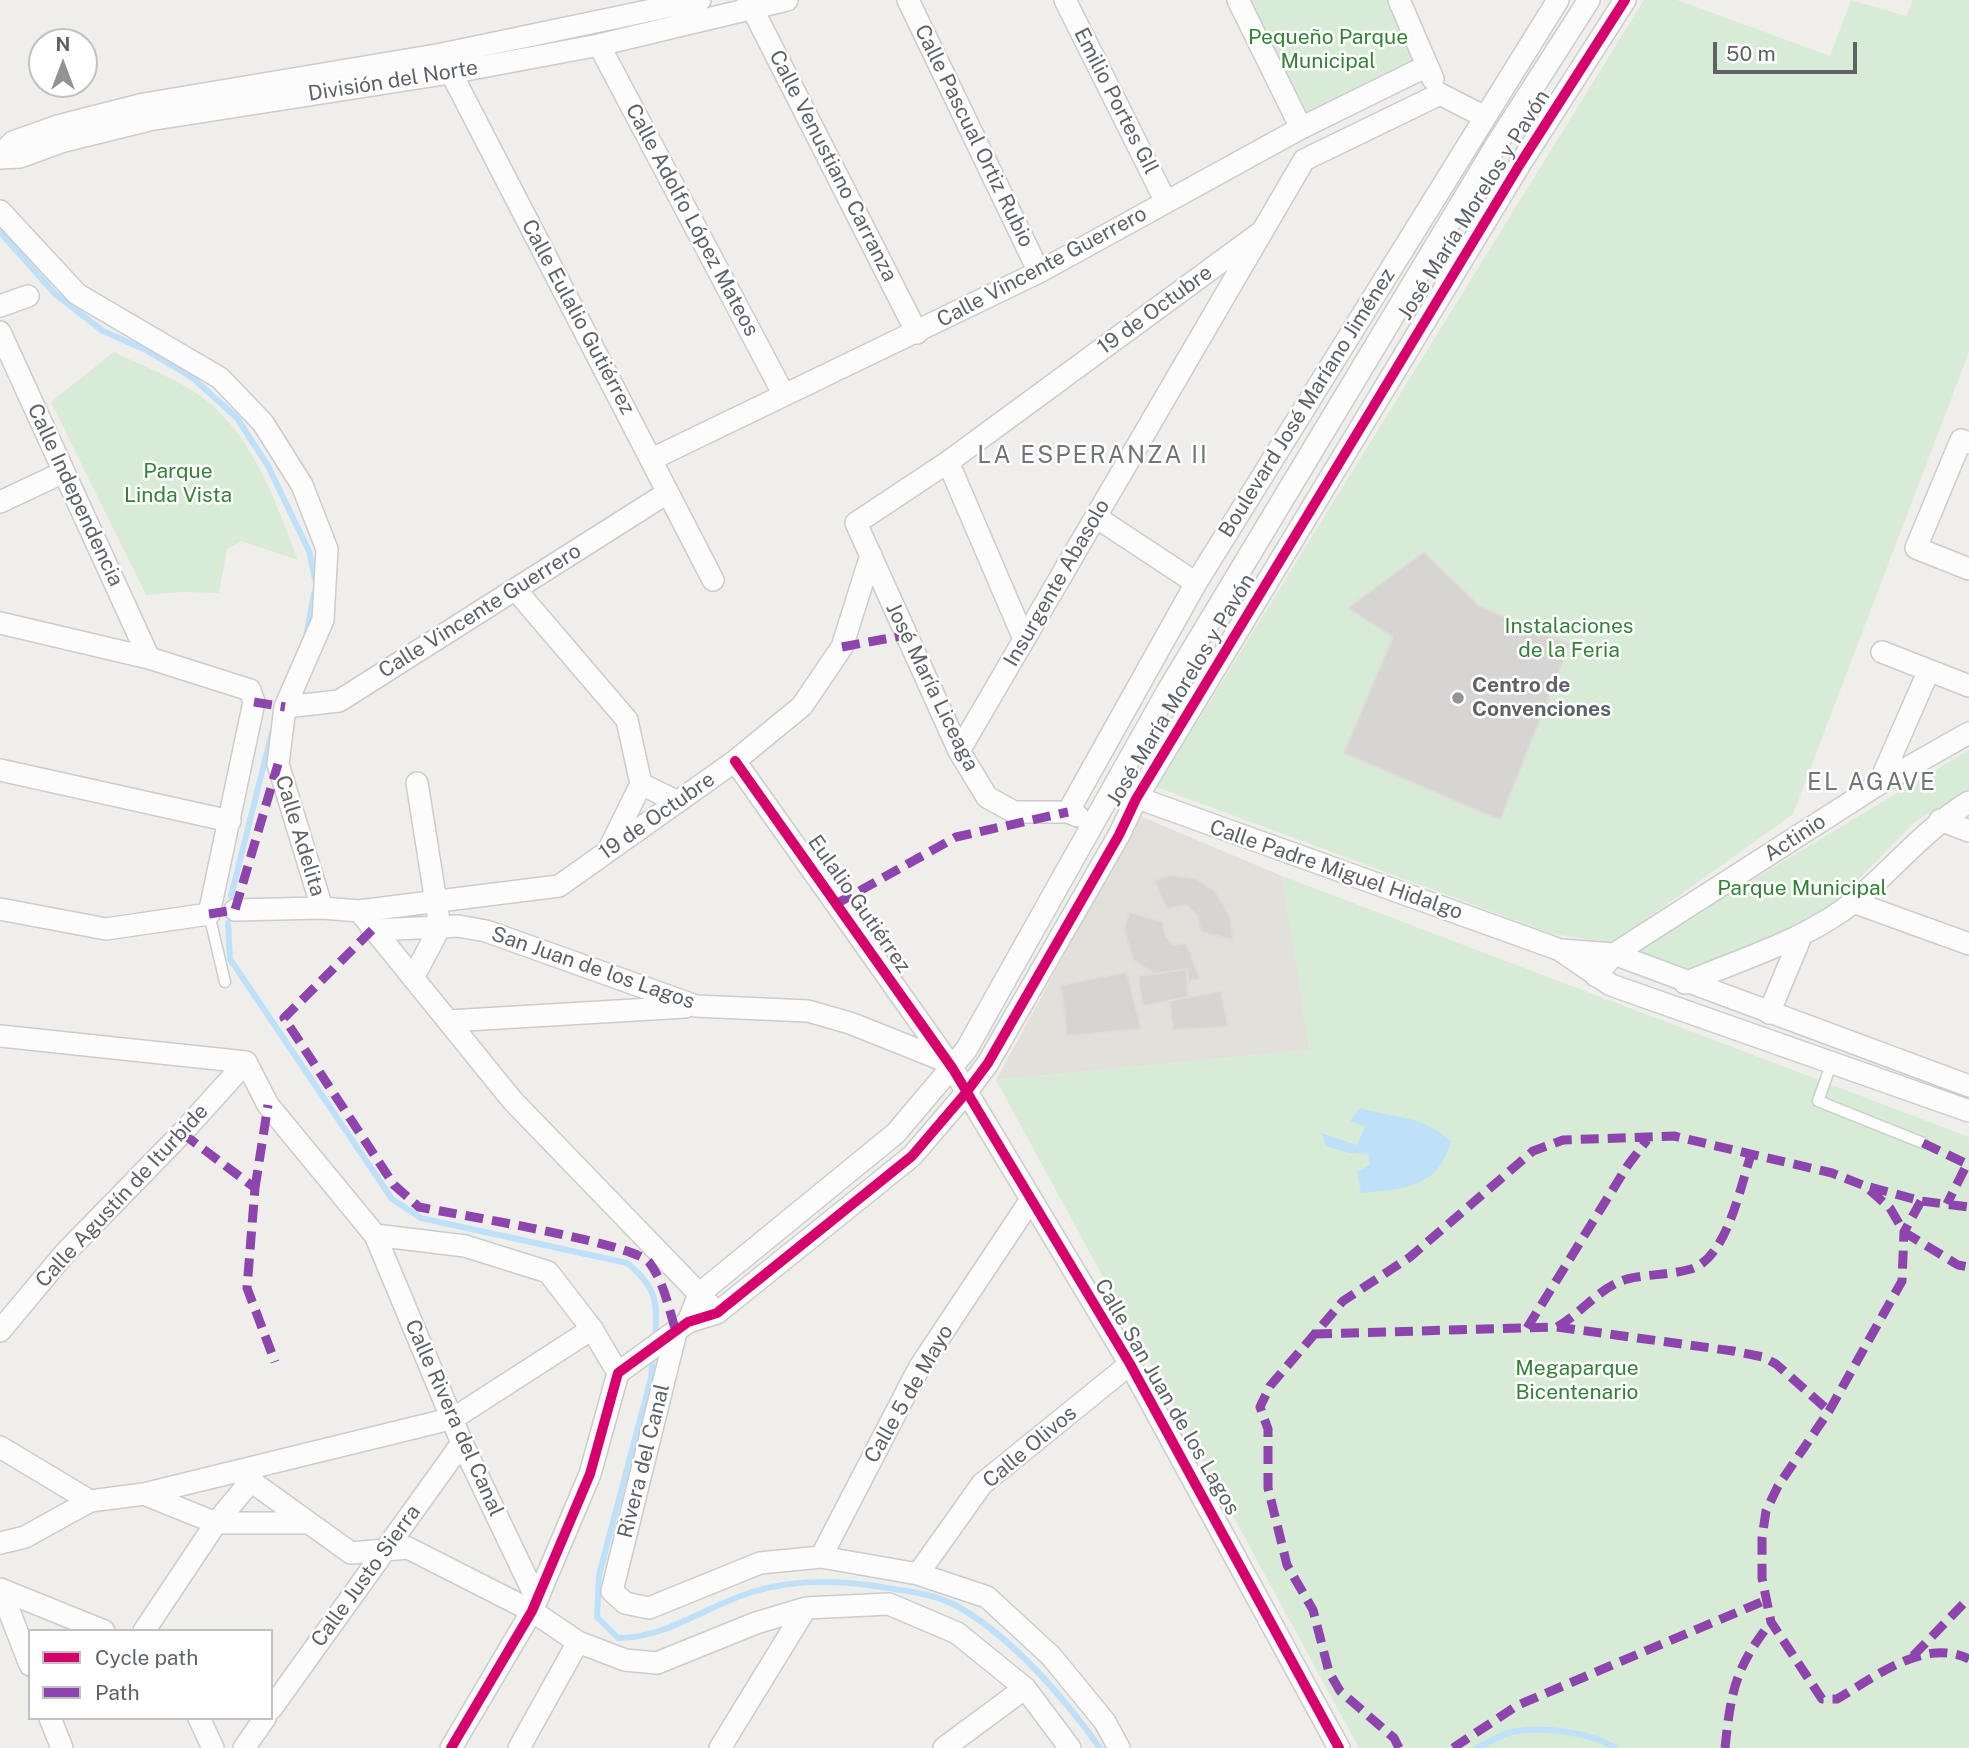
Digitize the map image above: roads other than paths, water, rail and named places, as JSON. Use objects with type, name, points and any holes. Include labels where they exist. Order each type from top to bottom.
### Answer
[{"type":"street","name":"División del Norte","points":[[0,157],[20,157],[64,141],[149,120],[446,64],[700,0]]},
{"type":"street","name":"División del Norte","points":[[446,64],[599,45],[750,4],[787,0]]},
{"type":"street","name":"Calle Pascual Ortiz Rubio","points":[[908,0],[1039,272]]},
{"type":"street","name":"Emilio Portes GIl","points":[[1065,0],[1167,202]]},
{"type":"street","points":[[1238,0],[1301,128]]},
{"type":"street","points":[[1399,0],[1440,94],[1483,116]]},
{"type":"street","name":"Boulevard José Maríano Jiménez","points":[[1068,812],[1196,583],[1483,116],[1558,0]]},
{"type":"street","name":"José María Morelos y Pavón","points":[[679,1330],[699,1294],[896,1133],[950,1066],[1114,788],[1167,692],[1474,183],[1589,0]]},
{"type":"street","name":"José María Morelos y Pavón","points":[[679,1330],[717,1313],[912,1156],[988,1063],[1119,835],[1136,799],[1513,175],[1625,0]]},
{"type":"street","name":"Calle Venustiano Carranza","points":[[750,4],[917,332]]},
{"type":"street","name":"Calle Adolfo López Mateos","points":[[599,45],[784,395]]},
{"type":"street","name":"Calle Eulalio Gutiérrez","points":[[446,64],[713,580]]},
{"type":"street","name":"Calle Vincente Guerrero","points":[[652,458],[1039,272],[1301,128],[1427,66]]},
{"type":"street","name":"19 de Octubre","points":[[856,523],[948,462],[1260,233],[1304,160],[1440,94]]},
{"type":"street","points":[[0,211],[77,294],[220,378],[263,423],[302,485],[327,549],[323,620],[285,708]]},
{"type":"street","name":"Insurgente Abasolo","points":[[959,751],[1260,233]]},
{"type":"street","points":[[0,306],[28,296]]},
{"type":"street","name":"Calle Independencia","points":[[0,332],[149,658]]},
{"type":"street","points":[[1965,442],[1916,548],[1969,569]]},
{"type":"street","points":[[948,462],[1024,639]]},
{"type":"street","points":[[0,502],[64,472]]},
{"type":"street","name":"Calle Vincente Guerrero","points":[[285,708],[339,701],[667,492]]},
{"type":"street","points":[[1096,517],[1196,583]]},
{"type":"street","name":"José María Liceaga","points":[[856,523],[959,751],[987,797],[1014,812],[1068,812],[1119,835]]},
{"type":"street","name":"19 de Octubre","points":[[235,910],[322,908],[359,911],[559,886],[735,761],[802,706],[842,647],[871,555]]},
{"type":"street","points":[[515,589],[627,720],[641,784],[610,849]]},
{"type":"street","points":[[0,623],[149,658],[250,690],[254,702],[209,914],[106,929],[0,909]]},
{"type":"street","points":[[1882,652],[1969,685]]},
{"type":"street","points":[[1879,784],[1929,670]]},
{"type":"street","name":"Calle Adelita","points":[[285,708],[278,764],[322,908]]},
{"type":"street","name":"Actinio","points":[[1596,976],[1614,954],[1879,784],[1969,733]]},
{"type":"street","name":"Eulalio Gutiérrez","points":[[735,761],[950,1066]]},
{"type":"street","points":[[0,770],[230,821]]},
{"type":"street","points":[[413,978],[440,927],[447,902],[417,783]]},
{"type":"street","points":[[641,784],[676,802]]},
{"type":"street","name":"Calle Padre Miguel Hidalgo","points":[[1114,788],[1136,799],[1560,950],[1614,954],[1685,983],[1969,1086]]},
{"type":"street","points":[[1685,983],[1802,934],[1853,902],[1940,820],[1969,802]]},
{"type":"street","points":[[1940,820],[1969,831]]},
{"type":"street","points":[[1853,902],[1969,944]]},
{"type":"street","points":[[359,911],[512,1100],[717,1313]]},
{"type":"street","name":"San Juan de los Lagos","points":[[372,930],[458,926],[486,931],[696,1006],[808,1011],[850,1023],[950,1066]]},
{"type":"street","points":[[1769,1013],[1802,934]]},
{"type":"street","name":"Calle Padre Miguel Hidalgo","points":[[1560,950],[1611,985],[1969,1111]]},
{"type":"street","points":[[449,1021],[696,1006]]},
{"type":"street","points":[[0,1036],[246,1062]]},
{"type":"street","name":"Calle Rivera del Canal","points":[[246,1062],[268,1105],[375,1235],[454,1418],[461,1443],[535,1606]]},
{"type":"street","name":"Calle Agustín de Iturbide","points":[[0,1331],[65,1253],[183,1133],[246,1062]]},
{"type":"street","name":"Calle San Juan de los Lagos","points":[[950,1066],[1130,1364],[1339,1748]]},
{"type":"street","name":"Calle 5 de Mayo","points":[[821,1557],[919,1368],[1030,1201]]},
{"type":"street","points":[[375,1235],[465,1246],[548,1272],[626,1368]]},
{"type":"street","points":[[0,1543],[26,1537],[90,1501],[243,1476],[454,1418],[592,1329]]},
{"type":"street","points":[[452,1748],[535,1606],[590,1474],[626,1368],[679,1330]]},
{"type":"street","name":"Rivera del Canal","points":[[679,1330],[612,1591],[625,1603],[649,1608],[760,1563],[821,1557]]},
{"type":"street","name":"Calle Olivos","points":[[918,1574],[982,1484],[1130,1364]]},
{"type":"street","name":"Calle Justo Sierra","points":[[273,1705],[461,1443]]},
{"type":"street","points":[[0,1447],[90,1501]]},
{"type":"street","points":[[145,1629],[216,1523],[243,1476]]},
{"type":"street","points":[[243,1476],[351,1553],[408,1548],[535,1606],[578,1642],[625,1660],[657,1663],[756,1623],[806,1608],[889,1604],[957,1633],[1025,1688],[1070,1748]]},
{"type":"street","points":[[144,1494],[216,1523],[307,1523]]},
{"type":"street","points":[[821,1557],[918,1574],[987,1597],[1051,1656],[1105,1722],[1119,1748]]},
{"type":"street","points":[[1,1589],[99,1629]]},
{"type":"street","points":[[1,1589],[28,1660]]},
{"type":"street","points":[[720,1748],[806,1608]]},
{"type":"street","points":[[519,1748],[578,1642]]},
{"type":"street","points":[[944,1748],[1025,1688]]},
{"type":"street","points":[[51,1720],[62,1748]]},
{"type":"street","points":[[200,1720],[213,1748]]},
{"type":"street","name":"Calle Justo Sierra","points":[[244,1748],[263,1720]]},
{"type":"lane","points":[[209,914],[225,982]]},
{"type":"lane","points":[[1832,1062],[1818,1101],[1923,1143]]},
{"type":"water","points":[[1360,1108],[1407,1118],[1428,1126],[1451,1141],[1438,1168],[1418,1183],[1392,1190],[1361,1193],[1357,1172],[1370,1165],[1368,1154],[1349,1153],[1326,1146],[1321,1133],[1357,1145],[1365,1126],[1350,1121]]},
{"type":"waterway","points":[[0,232],[55,294],[103,331],[146,350],[193,378],[237,418],[268,466],[309,551],[315,579]]},
{"type":"waterway","points":[[306,637],[314,593]]},
{"type":"waterway","points":[[231,896],[272,732]]},
{"type":"waterway","points":[[228,923],[230,959],[392,1199],[421,1218],[627,1263],[650,1288],[656,1316],[655,1340]]},
{"type":"waterway","points":[[653,1354],[651,1378],[599,1575],[597,1617],[618,1638],[653,1633],[735,1598],[781,1585],[840,1582],[925,1595],[957,1606],[1017,1651],[1053,1689],[1100,1748]]},
{"type":"waterway","points":[[1477,1748],[1508,1733],[1524,1730],[1579,1734],[1616,1748]]},
{"type":"place","name":"Centro de Convenciones","points":[[1458,698]]},
{"type":"district","name":"LA ESPERANZA II","points":[[1093,456]]},
{"type":"district","name":"EL AGAVE","points":[[1872,783]]},
{"type":"park label","name":"Pequeño Parque Municipal","points":[[1328,50]]},
{"type":"park label","name":"Parque Linda Vista","points":[[178,484]]},
{"type":"park label","name":"Instalaciones de la Feria","points":[[1569,639]]},
{"type":"park label","name":"Parque Municipal","points":[[1802,889]]},
{"type":"park label","name":"Megaparque Bicentenario","points":[[1577,1381]]}]
